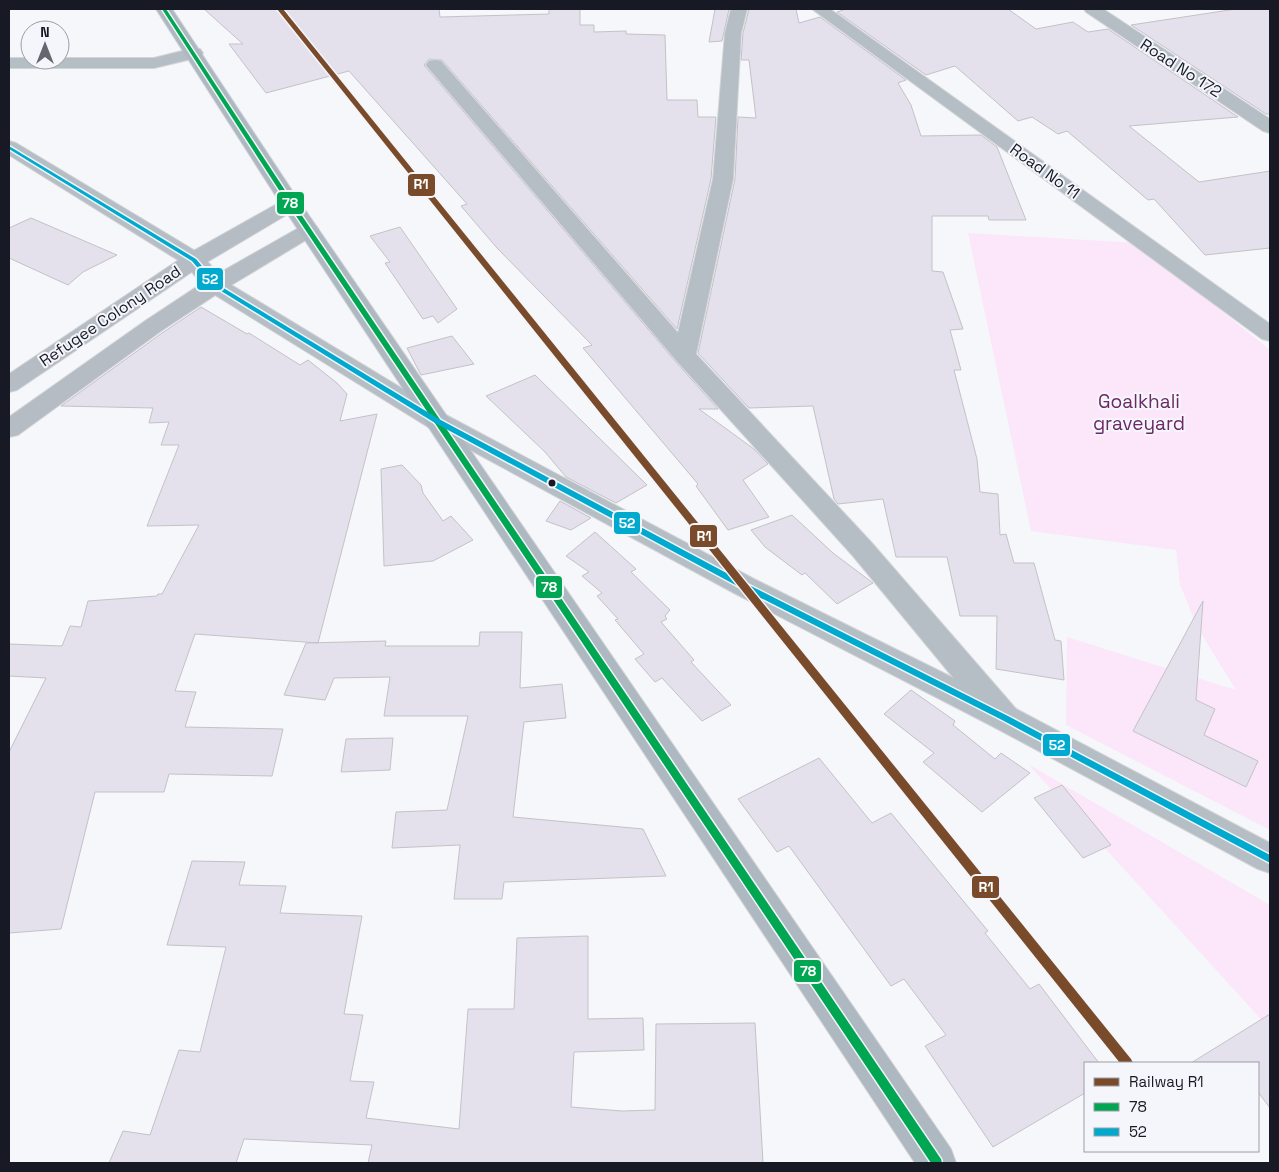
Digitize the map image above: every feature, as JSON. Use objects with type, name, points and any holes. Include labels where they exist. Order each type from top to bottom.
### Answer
[{"type":"highway","points":[[164,9],[291,204],[937,1163]]},
{"type":"main road","name":"Refugee Colony Road","points":[[9,385],[194,260],[291,204]]},
{"type":"main road","name":"Refugee Colony Road","points":[[9,429],[215,285],[309,230]]},
{"type":"street","points":[[684,355],[723,179],[733,33],[739,9]]},
{"type":"street","name":"Road No 11","points":[[820,9],[1270,334]]},
{"type":"street","name":"Road No 172","points":[[1092,9],[1270,127]]},
{"type":"street","points":[[9,63],[154,64],[194,53]]},
{"type":"street","points":[[435,65],[684,355],[862,549],[1005,718]]},
{"type":"street","points":[[9,147],[194,260],[215,285],[437,421],[744,586],[1005,718],[1270,859]]},
{"type":"green space","name":"Goalkhali graveyard","points":[[968,233],[1138,243],[1270,350],[1270,830],[1066,725],[1067,637],[1236,690],[1197,627],[1180,584],[1176,550],[1031,531]]},
{"type":"green space","points":[[1028,764],[1270,905],[1270,1029]]},
{"type":"building","points":[[204,9],[439,9],[440,17],[549,14],[549,9],[580,9],[580,25],[594,25],[594,32],[626,31],[626,34],[665,35],[667,100],[697,100],[698,117],[716,117],[711,179],[677,329],[442,60],[429,59],[424,65],[675,361],[718,409],[699,409],[754,449],[768,464],[743,480],[769,517],[728,530],[696,486],[698,484],[583,348],[592,345],[497,248],[461,206],[467,204],[349,71],[266,93],[229,44],[243,44]]},
{"type":"building","points":[[715,9],[729,9],[722,41],[709,42]]},
{"type":"building","points":[[749,9],[796,9],[799,23],[820,17],[906,80],[898,83],[911,105],[921,136],[981,135],[997,147],[1026,220],[989,220],[988,216],[932,216],[932,271],[943,272],[963,329],[950,330],[961,370],[954,370],[977,459],[980,492],[998,494],[1000,535],[1006,534],[1014,563],[1034,563],[1055,640],[1061,641],[1064,680],[996,669],[997,616],[960,616],[947,557],[896,557],[883,499],[838,504],[834,499],[813,406],[749,408],[698,353],[735,179],[738,117],[756,118],[749,60],[741,60],[743,33]]},
{"type":"building","points":[[846,9],[1008,9],[1036,29],[1073,22],[1088,32],[1108,29],[1238,117],[1129,126],[1199,182],[1270,171],[1270,248],[1205,255],[1154,199],[1148,200],[1067,131],[1058,134],[1032,117],[1018,121],[955,66],[926,75],[837,12]]},
{"type":"building","points":[[1236,9],[1270,9],[1270,114],[1266,114],[1131,25]]},
{"type":"building","points":[[31,218],[117,255],[83,272],[68,285],[9,258],[9,228]]},
{"type":"building","points":[[400,227],[457,309],[438,323],[433,316],[423,319],[385,263],[390,262],[370,236]]},
{"type":"building","points":[[201,307],[247,334],[249,333],[300,365],[308,360],[337,383],[347,394],[340,421],[377,414],[318,643],[195,634],[175,691],[196,692],[185,727],[283,729],[272,776],[169,774],[164,792],[95,792],[61,929],[9,933],[9,752],[46,678],[9,676],[9,644],[62,646],[70,626],[81,627],[88,601],[157,596],[162,594],[199,525],[147,526],[179,445],[161,445],[169,422],[149,423],[153,408],[61,406]]},
{"type":"building","points":[[452,336],[474,364],[421,375],[407,348]]},
{"type":"building","points":[[535,375],[647,485],[616,503],[566,477],[545,452],[486,396]]},
{"type":"building","points":[[402,465],[421,485],[423,493],[443,521],[451,516],[473,540],[433,561],[384,566],[381,469]]},
{"type":"building","points":[[560,501],[591,518],[571,530],[546,521]]},
{"type":"building","points":[[792,515],[833,553],[873,583],[837,604],[805,573],[802,575],[765,547],[751,530]]},
{"type":"building","points":[[595,532],[636,569],[631,572],[670,610],[665,616],[667,619],[661,622],[694,660],[691,662],[731,705],[702,721],[662,678],[655,682],[635,659],[644,654],[615,620],[618,619],[597,596],[602,593],[582,576],[589,572],[566,556]]},
{"type":"building","points":[[1203,601],[1196,700],[1215,709],[1204,735],[1258,761],[1246,787],[1133,731]]},
{"type":"building","points":[[480,632],[522,632],[520,688],[562,684],[566,718],[524,722],[513,817],[643,829],[666,876],[504,882],[502,899],[454,899],[460,845],[392,848],[396,812],[447,810],[468,716],[384,716],[390,677],[334,678],[325,700],[284,695],[306,643],[386,641],[385,646],[479,646]]},
{"type":"building","points":[[911,690],[955,721],[953,725],[995,759],[1001,753],[1030,773],[982,812],[923,762],[934,753],[884,714]]},
{"type":"building","points":[[393,738],[390,770],[341,772],[346,739]]},
{"type":"building","points":[[819,758],[872,823],[891,813],[988,931],[985,933],[1030,989],[1039,984],[1098,1062],[1084,1062],[1084,1094],[993,1147],[925,1046],[946,1035],[904,979],[891,986],[789,846],[777,852],[738,799]]},
{"type":"building","points":[[1062,785],[1111,845],[1083,858],[1034,798]]},
{"type":"building","points":[[192,861],[245,862],[239,885],[286,886],[280,913],[362,916],[344,1014],[363,1015],[350,1081],[374,1082],[366,1118],[459,1129],[468,1009],[514,1009],[517,938],[588,936],[588,1019],[643,1018],[644,1050],[574,1052],[571,1107],[622,1111],[655,1110],[656,1024],[755,1023],[763,1163],[368,1163],[372,1145],[244,1139],[236,1163],[109,1163],[123,1131],[150,1135],[179,1050],[200,1052],[226,947],[167,945]]},
{"type":"building","points":[[1270,1014],[1270,1108],[1259,1093],[1259,1062],[1193,1062]]},
{"type":"rail line","name":"R1","points":[[280,9],[1126,1062]]},
{"type":"transit line","name":"78","points":[[164,9],[291,204],[937,1163]]},
{"type":"transit line","name":"52","points":[[9,147],[194,260],[215,285],[437,421],[744,586],[1005,718],[1270,859]]}]
